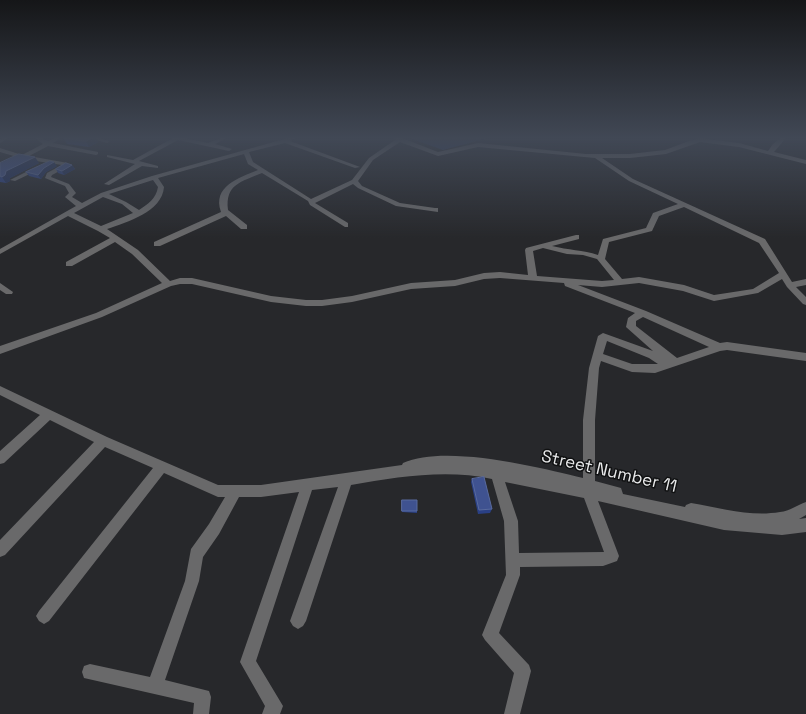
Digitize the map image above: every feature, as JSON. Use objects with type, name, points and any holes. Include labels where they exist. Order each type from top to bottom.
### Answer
[{"type":"street","points":[[13,180],[31,171]]},
{"type":"street","points":[[54,171],[49,174],[48,178],[67,185],[73,193],[68,197],[81,206]]},
{"type":"street","points":[[107,184],[128,171]]},
{"type":"street","points":[[0,252],[102,194],[174,171]]},
{"type":"street","points":[[244,227],[226,213],[224,206],[225,192],[228,186],[233,183],[261,171]]},
{"type":"street","points":[[263,171],[308,198]]},
{"type":"street","points":[[345,225],[311,202],[354,181],[361,171]]},
{"type":"street","points":[[617,171],[684,205],[762,241],[790,285],[806,302]]},
{"type":"street","points":[[102,229],[138,213],[149,206],[160,193],[160,186],[154,177]]},
{"type":"street","points":[[354,181],[360,187],[398,205],[435,210]]},
{"type":"street","points":[[102,194],[124,203],[138,213]]},
{"type":"street","points":[[601,258],[606,241],[649,230],[656,214],[684,205]]},
{"type":"street","points":[[157,244],[226,213]]},
{"type":"street","points":[[69,214],[102,229],[114,239],[141,256],[168,284]]},
{"type":"street","points":[[533,278],[529,250],[576,237]]},
{"type":"street","points":[[70,264],[114,239]]},
{"type":"street","points":[[543,246],[567,252],[584,253],[601,258],[620,282]]},
{"type":"street","points":[[0,350],[99,315],[168,284],[180,281],[192,281],[259,298],[306,303],[352,299],[411,286],[455,283],[492,276],[602,284],[639,280],[684,288],[714,298],[755,291],[784,274]]},
{"type":"street","points":[[557,280],[643,313],[719,347]]},
{"type":"street","points":[[790,285],[806,282]]},
{"type":"street","points":[[0,286],[9,292]]},
{"type":"street","points":[[643,313],[631,320],[631,327],[671,364]]},
{"type":"street","points":[[512,560],[603,558],[612,556],[589,489],[590,420],[594,368],[603,336],[653,355],[671,364]]},
{"type":"street","points":[[598,356],[632,368],[655,369],[719,347],[727,346],[806,357]]},
{"type":"street","name":"Street Number 11","points":[[0,390],[103,441],[162,466],[210,489],[225,492],[261,491],[306,486],[402,470],[471,469],[650,500],[748,519],[779,520],[799,514],[806,508]]},
{"type":"street","points":[[0,459],[49,414]]},
{"type":"street","points":[[0,550],[103,441]]},
{"type":"street","name":"Street Number 11","points":[[402,470],[416,463],[459,462],[493,464],[546,474],[589,489],[724,523],[782,528],[806,524]]},
{"type":"street","points":[[44,616],[162,466]]},
{"type":"street","points":[[496,473],[510,521],[513,575],[490,635],[523,671],[512,714]]},
{"type":"street","points":[[298,621],[347,480]]},
{"type":"street","points":[[270,714],[275,706],[248,662],[306,486]]},
{"type":"street","points":[[155,686],[192,581],[196,554],[214,529],[235,492]]},
{"type":"street","points":[[90,672],[204,697],[201,714]]},
{"type":"building","points":[[0,171],[6,171],[5,175],[2,177],[0,176]]},
{"type":"building","points":[[27,171],[41,171],[38,175],[26,172]]},
{"type":"building","points":[[484,477],[492,509],[479,510],[472,479]]},
{"type":"building","points":[[402,500],[417,500],[417,511],[402,511]]}]
